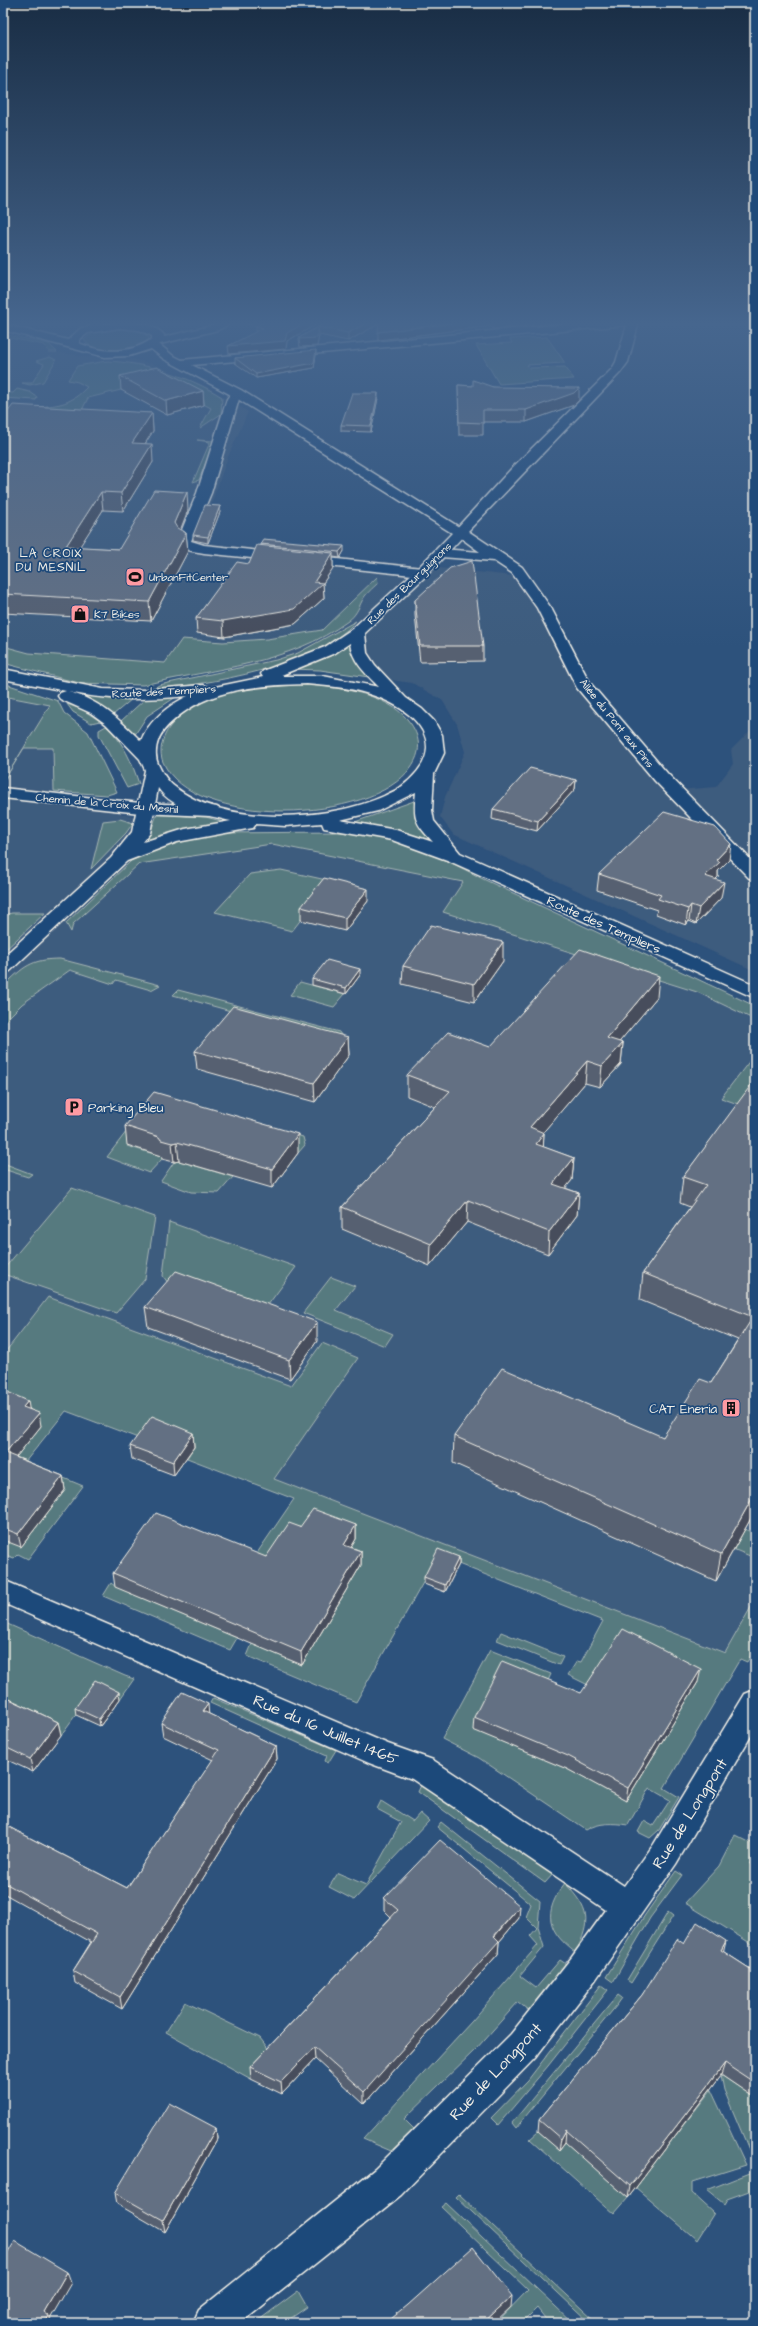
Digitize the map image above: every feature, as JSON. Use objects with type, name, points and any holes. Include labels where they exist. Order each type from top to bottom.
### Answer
[{"type":"street","points":[[224,430],[204,493],[184,542],[190,546],[204,549],[422,572]]},
{"type":"street","name":"Allée du Pont aux Pins","points":[[295,430],[460,532],[517,570],[529,584],[544,608],[583,685],[661,777],[755,874]]},
{"type":"street","points":[[460,532],[558,430]]},
{"type":"street","points":[[423,510],[436,533],[442,551],[500,558]]},
{"type":"street","name":"Rue des Bourguignons","points":[[249,683],[330,650],[357,632],[422,572],[460,532]]},
{"type":"street","points":[[211,811],[239,818],[270,821],[309,821],[347,815],[380,805],[407,791],[426,775],[434,762],[437,750],[435,738],[429,726],[420,714],[406,704],[368,668],[359,653],[357,632]]},
{"type":"street","name":"Route des Templiers","points":[[6,675],[103,694],[142,694],[225,688]]},
{"type":"street","name":"Route des Templiers","points":[[6,675],[61,694],[96,710],[112,720],[149,765],[161,783],[174,794],[211,811]]},
{"type":"street","points":[[3,967],[117,862],[141,833],[146,808],[149,765],[148,743],[154,730],[166,717],[182,706],[202,696],[225,688],[249,683],[278,680],[335,682],[368,689],[406,704]]},
{"type":"street","name":"Route des Templiers","points":[[426,775],[423,810],[425,822],[453,856]]},
{"type":"street","name":"Chemin de la Croix du Mesnil","points":[[3,793],[146,808],[211,811]]},
{"type":"street","points":[[117,862],[147,845],[184,834],[270,821]]},
{"type":"street","name":"Route des Templiers","points":[[309,821],[396,836],[453,856],[755,992]]},
{"type":"street","name":"Rue du 16 Juillet 1465","points":[[3,1591],[380,1754],[422,1769],[628,1906]]},
{"type":"street","name":"Rue de Longpont","points":[[212,2323],[388,2182],[523,2046],[584,1968],[665,1854],[755,1703]]},
{"type":"shaded area","points":[[3,430],[240,430],[227,459],[198,542],[523,577],[583,685],[678,790],[716,787],[733,764],[731,750],[755,726],[755,971],[453,834],[440,817],[445,797],[465,752],[457,724],[442,700],[412,683],[320,670],[217,669],[143,685],[93,684],[79,683],[3,663]]},
{"type":"shaded area","points":[[3,696],[50,704],[54,763],[54,804],[95,808],[475,884],[755,1020],[755,1648],[747,1662],[433,1542],[3,1372]]},
{"type":"green space","points":[[197,440],[214,441],[199,480],[193,482],[210,442]]},
{"type":"green space","points":[[377,577],[378,583],[365,596],[351,619],[325,635],[301,647],[250,663],[143,685],[79,683],[3,663],[3,646],[29,653],[165,663],[182,639],[223,642],[267,639],[322,630]]},
{"type":"green space","points":[[356,621],[338,637],[315,651],[289,662],[230,678],[149,691],[159,685],[276,660],[298,653]]},
{"type":"green space","points":[[350,642],[361,667],[369,677],[320,670],[291,669],[322,659]]},
{"type":"green space","points":[[3,683],[58,701],[64,713],[88,732],[117,792],[107,795],[54,791],[53,748],[24,748],[3,782],[50,705],[3,696]]},
{"type":"green space","points":[[287,684],[337,688],[355,692],[372,697],[401,713],[411,724],[417,735],[418,751],[411,767],[391,786],[360,800],[323,808],[284,811],[244,808],[209,799],[180,784],[163,762],[161,747],[166,733],[172,724],[196,705],[225,694],[241,690]]},
{"type":"green space","points":[[179,695],[147,716],[134,736],[121,721],[145,699]]},
{"type":"green space","points":[[82,696],[132,699],[113,715],[95,704],[79,698]]},
{"type":"green space","points":[[67,704],[83,710],[100,721],[91,723],[73,712]]},
{"type":"green space","points":[[106,726],[117,738],[126,752],[139,784],[127,788],[99,735],[99,730]]},
{"type":"green space","points":[[414,801],[417,822],[433,843],[395,830],[352,823]]},
{"type":"green space","points":[[157,814],[206,817],[228,823],[178,831],[140,845],[151,831]]},
{"type":"green space","points":[[120,819],[133,823],[126,833],[91,869],[103,821]]},
{"type":"green space","points":[[340,832],[398,842],[447,861],[755,1006],[755,1020],[697,992],[443,912],[463,882],[272,844],[139,864],[73,924],[71,932],[66,923],[131,861],[157,848],[218,833]]},
{"type":"green space","points":[[281,870],[331,881],[292,931],[215,912],[250,874]]},
{"type":"green space","points":[[12,913],[45,913],[3,952],[3,915]]},
{"type":"green space","points":[[50,959],[60,959],[160,985],[151,990],[116,980],[113,984],[70,970],[22,1004],[3,1023],[3,987],[22,969],[34,963]]},
{"type":"green space","points":[[300,982],[345,994],[334,1007],[290,995]]},
{"type":"green space","points":[[178,990],[339,1032],[343,1038],[332,1039],[173,995]]},
{"type":"green space","points":[[755,1054],[755,1110],[721,1098]]},
{"type":"green space","points":[[156,1093],[168,1099],[303,1137],[305,1145],[298,1153],[156,1111],[127,1146],[161,1156],[162,1159],[149,1173],[107,1157]]},
{"type":"green space","points":[[179,1161],[233,1177],[219,1193],[191,1192],[161,1181],[174,1162]]},
{"type":"green space","points":[[3,1163],[32,1174],[28,1177],[3,1169]]},
{"type":"green space","points":[[72,1188],[155,1217],[145,1279],[116,1313],[3,1274],[3,1270]]},
{"type":"green space","points":[[169,1222],[296,1267],[262,1313],[171,1287],[163,1276]]},
{"type":"green space","points":[[331,1277],[355,1286],[336,1310],[393,1334],[385,1346],[303,1313]]},
{"type":"green space","points":[[48,1297],[291,1386],[322,1343],[358,1358],[274,1479],[725,1653],[755,1600],[755,1648],[747,1662],[740,1659],[664,1788],[679,1797],[659,1830],[650,1838],[638,1832],[644,1821],[653,1826],[670,1800],[649,1788],[628,1825],[606,1824],[591,1827],[586,1830],[479,1758],[442,1739],[490,1650],[551,1674],[546,1685],[474,1730],[567,1769],[626,1801],[592,1687],[568,1675],[577,1661],[581,1662],[603,1621],[438,1556],[356,1702],[247,1656],[252,1644],[302,1665],[361,1565],[271,1564],[257,1553],[294,1499],[187,1458],[194,1447],[146,1441],[66,1411],[25,1462],[83,1486],[28,1559],[18,1554],[14,1558],[3,1554],[3,1540],[15,1477],[3,1403],[3,1355]]},
{"type":"green space","points":[[744,1529],[755,1533],[755,1558],[733,1549]]},
{"type":"green space","points":[[111,1583],[116,1587],[237,1638],[230,1650],[103,1596]]},
{"type":"green space","points":[[3,1622],[134,1679],[120,1699],[96,1687],[61,1735],[3,1707]]},
{"type":"green space","points":[[501,1632],[563,1657],[559,1665],[497,1640]]},
{"type":"green space","points":[[213,1698],[336,1750],[328,1763],[325,1761],[327,1756],[210,1703]]},
{"type":"green space","points":[[421,1785],[553,1874],[545,1883],[418,1792]]},
{"type":"green space","points":[[381,1801],[413,1821],[420,1813],[429,1821],[354,1900],[329,1887],[338,1873],[366,1885],[401,1822],[377,1809]]},
{"type":"green space","points":[[441,1822],[540,1901],[538,1927],[544,1947],[520,1976],[536,1988],[560,1960],[566,1964],[528,2010],[518,2002],[476,2049],[404,2119],[414,2129],[391,2151],[363,2139],[472,2021],[538,1945],[530,1936],[537,1928],[526,1917],[531,1904],[437,1827]]},
{"type":"green space","points":[[735,1835],[755,1845],[755,1853],[750,1864],[755,1866],[755,1946],[685,1903],[719,1866]]},
{"type":"green space","points":[[676,1871],[682,1875],[650,1918],[613,1982],[606,1977],[645,1915]]},
{"type":"green space","points":[[565,1883],[579,1901],[586,1916],[584,1932],[576,1953],[559,1937],[551,1921],[553,1904]]},
{"type":"green space","points":[[668,1912],[673,1916],[631,1983],[627,1980]]},
{"type":"green space","points":[[601,1985],[608,1990],[548,2066],[498,2125],[491,2118],[528,2080]]},
{"type":"green space","points":[[618,1995],[622,1998],[617,2005],[516,2128],[512,2123]]},
{"type":"green space","points":[[185,2002],[260,2038],[273,2055],[251,2079],[166,2032]]},
{"type":"green space","points":[[721,2075],[755,2098],[755,2164],[724,2090]]},
{"type":"green space","points":[[711,2090],[746,2165],[692,2182],[692,2193],[714,2213],[697,2240],[635,2187]]},
{"type":"green space","points":[[538,2132],[559,2150],[565,2142],[628,2198],[614,2214],[530,2139]]},
{"type":"green space","points":[[755,2171],[755,2200],[749,2191],[727,2199],[724,2204],[707,2190]]},
{"type":"green space","points":[[459,2194],[597,2323],[590,2323],[456,2197]]},
{"type":"green space","points":[[446,2203],[573,2323],[549,2323],[537,2308],[522,2323],[496,2323],[528,2290],[441,2207]]},
{"type":"green space","points":[[298,2291],[307,2307],[284,2323],[255,2323]]},
{"type":"building","points":[[3,430],[141,430],[132,443],[152,444],[121,493],[101,492],[66,546],[119,549],[154,490],[187,492],[174,523],[177,528],[186,533],[149,602],[3,594]]},
{"type":"building","points":[[205,505],[220,506],[208,537],[193,535]]},
{"type":"building","points":[[263,539],[344,546],[339,552],[261,544]]},
{"type":"building","points":[[257,545],[333,553],[314,582],[323,583],[294,609],[223,621],[196,618],[237,562],[249,564]]},
{"type":"building","points":[[472,561],[483,646],[420,646],[415,600],[450,568]]},
{"type":"building","points":[[530,768],[576,780],[538,821],[493,809]]},
{"type":"building","points":[[664,812],[715,827],[731,844],[716,860],[720,862],[705,876],[724,882],[699,908],[691,905],[688,909],[658,899],[661,895],[599,874]]},
{"type":"building","points":[[324,878],[368,889],[345,918],[301,907]]},
{"type":"building","points":[[431,925],[503,942],[474,984],[403,966]]},
{"type":"building","points":[[580,949],[659,976],[607,1038],[623,1043],[602,1066],[587,1061],[530,1127],[544,1133],[536,1144],[574,1158],[553,1184],[579,1193],[549,1232],[468,1200],[431,1244],[342,1207],[450,1091],[407,1075],[448,1032],[490,1047]]},
{"type":"building","points":[[327,960],[360,969],[346,988],[312,979]]},
{"type":"building","points":[[233,1006],[348,1037],[314,1083],[195,1051]]},
{"type":"building","points":[[754,1081],[755,1493],[721,1554],[454,1436],[502,1368],[663,1437],[700,1379],[711,1383],[753,1317],[643,1273],[706,1185],[683,1177]]},
{"type":"building","points":[[154,1092],[298,1134],[272,1169],[177,1142],[172,1143],[161,1140],[159,1137],[125,1126]]},
{"type":"building","points":[[176,1271],[317,1322],[289,1360],[145,1307]]},
{"type":"building","points":[[3,1390],[28,1401],[23,1407],[39,1413],[5,1453],[63,1476],[18,1534],[3,1528]]},
{"type":"building","points":[[152,1416],[193,1433],[173,1462],[130,1446]]},
{"type":"building","points":[[313,1509],[356,1525],[344,1545],[361,1551],[301,1652],[113,1573],[156,1513],[266,1557],[289,1523],[300,1527]]},
{"type":"building","points":[[438,1549],[459,1557],[445,1585],[424,1577]]},
{"type":"building","points":[[623,1629],[701,1669],[628,1788],[568,1756],[474,1717],[502,1661],[581,1693]]},
{"type":"building","points":[[95,1680],[119,1692],[99,1719],[75,1708]]},
{"type":"building","points":[[182,1692],[208,1704],[203,1711],[276,1746],[120,1997],[73,1971],[97,1934],[3,1882],[3,1824],[127,1888],[219,1750],[161,1723]]},
{"type":"building","points":[[3,1696],[58,1722],[30,1759],[3,1746]]},
{"type":"building","points":[[440,1840],[520,1906],[494,1936],[499,1941],[364,2092],[314,2047],[281,2082],[250,2067],[398,1910],[384,1898]]},
{"type":"building","points":[[697,1922],[726,1941],[721,1950],[755,1972],[755,2083],[725,2063],[630,2186],[566,2130],[561,2139],[539,2120],[642,1995],[677,1939],[684,1944]]},
{"type":"building","points":[[169,2103],[216,2128],[163,2220],[115,2193]]},
{"type":"building","points":[[15,2241],[67,2272],[44,2312],[49,2316],[45,2323],[3,2323],[3,2261]]},
{"type":"building","points":[[473,2247],[512,2296],[483,2323],[386,2323],[408,2305]]},
{"type":"place","name":"UrbanFitCenter","points":[[135,577]]},
{"type":"place","name":"K7 Bikes","points":[[80,614]]},
{"type":"place","name":"Parking Bleu","points":[[74,1107]]},
{"type":"place","name":"CAT Eneria","points":[[731,1408]]},
{"type":"district","name":"LA CROIX DU MESNIL","points":[[51,560]]}]
